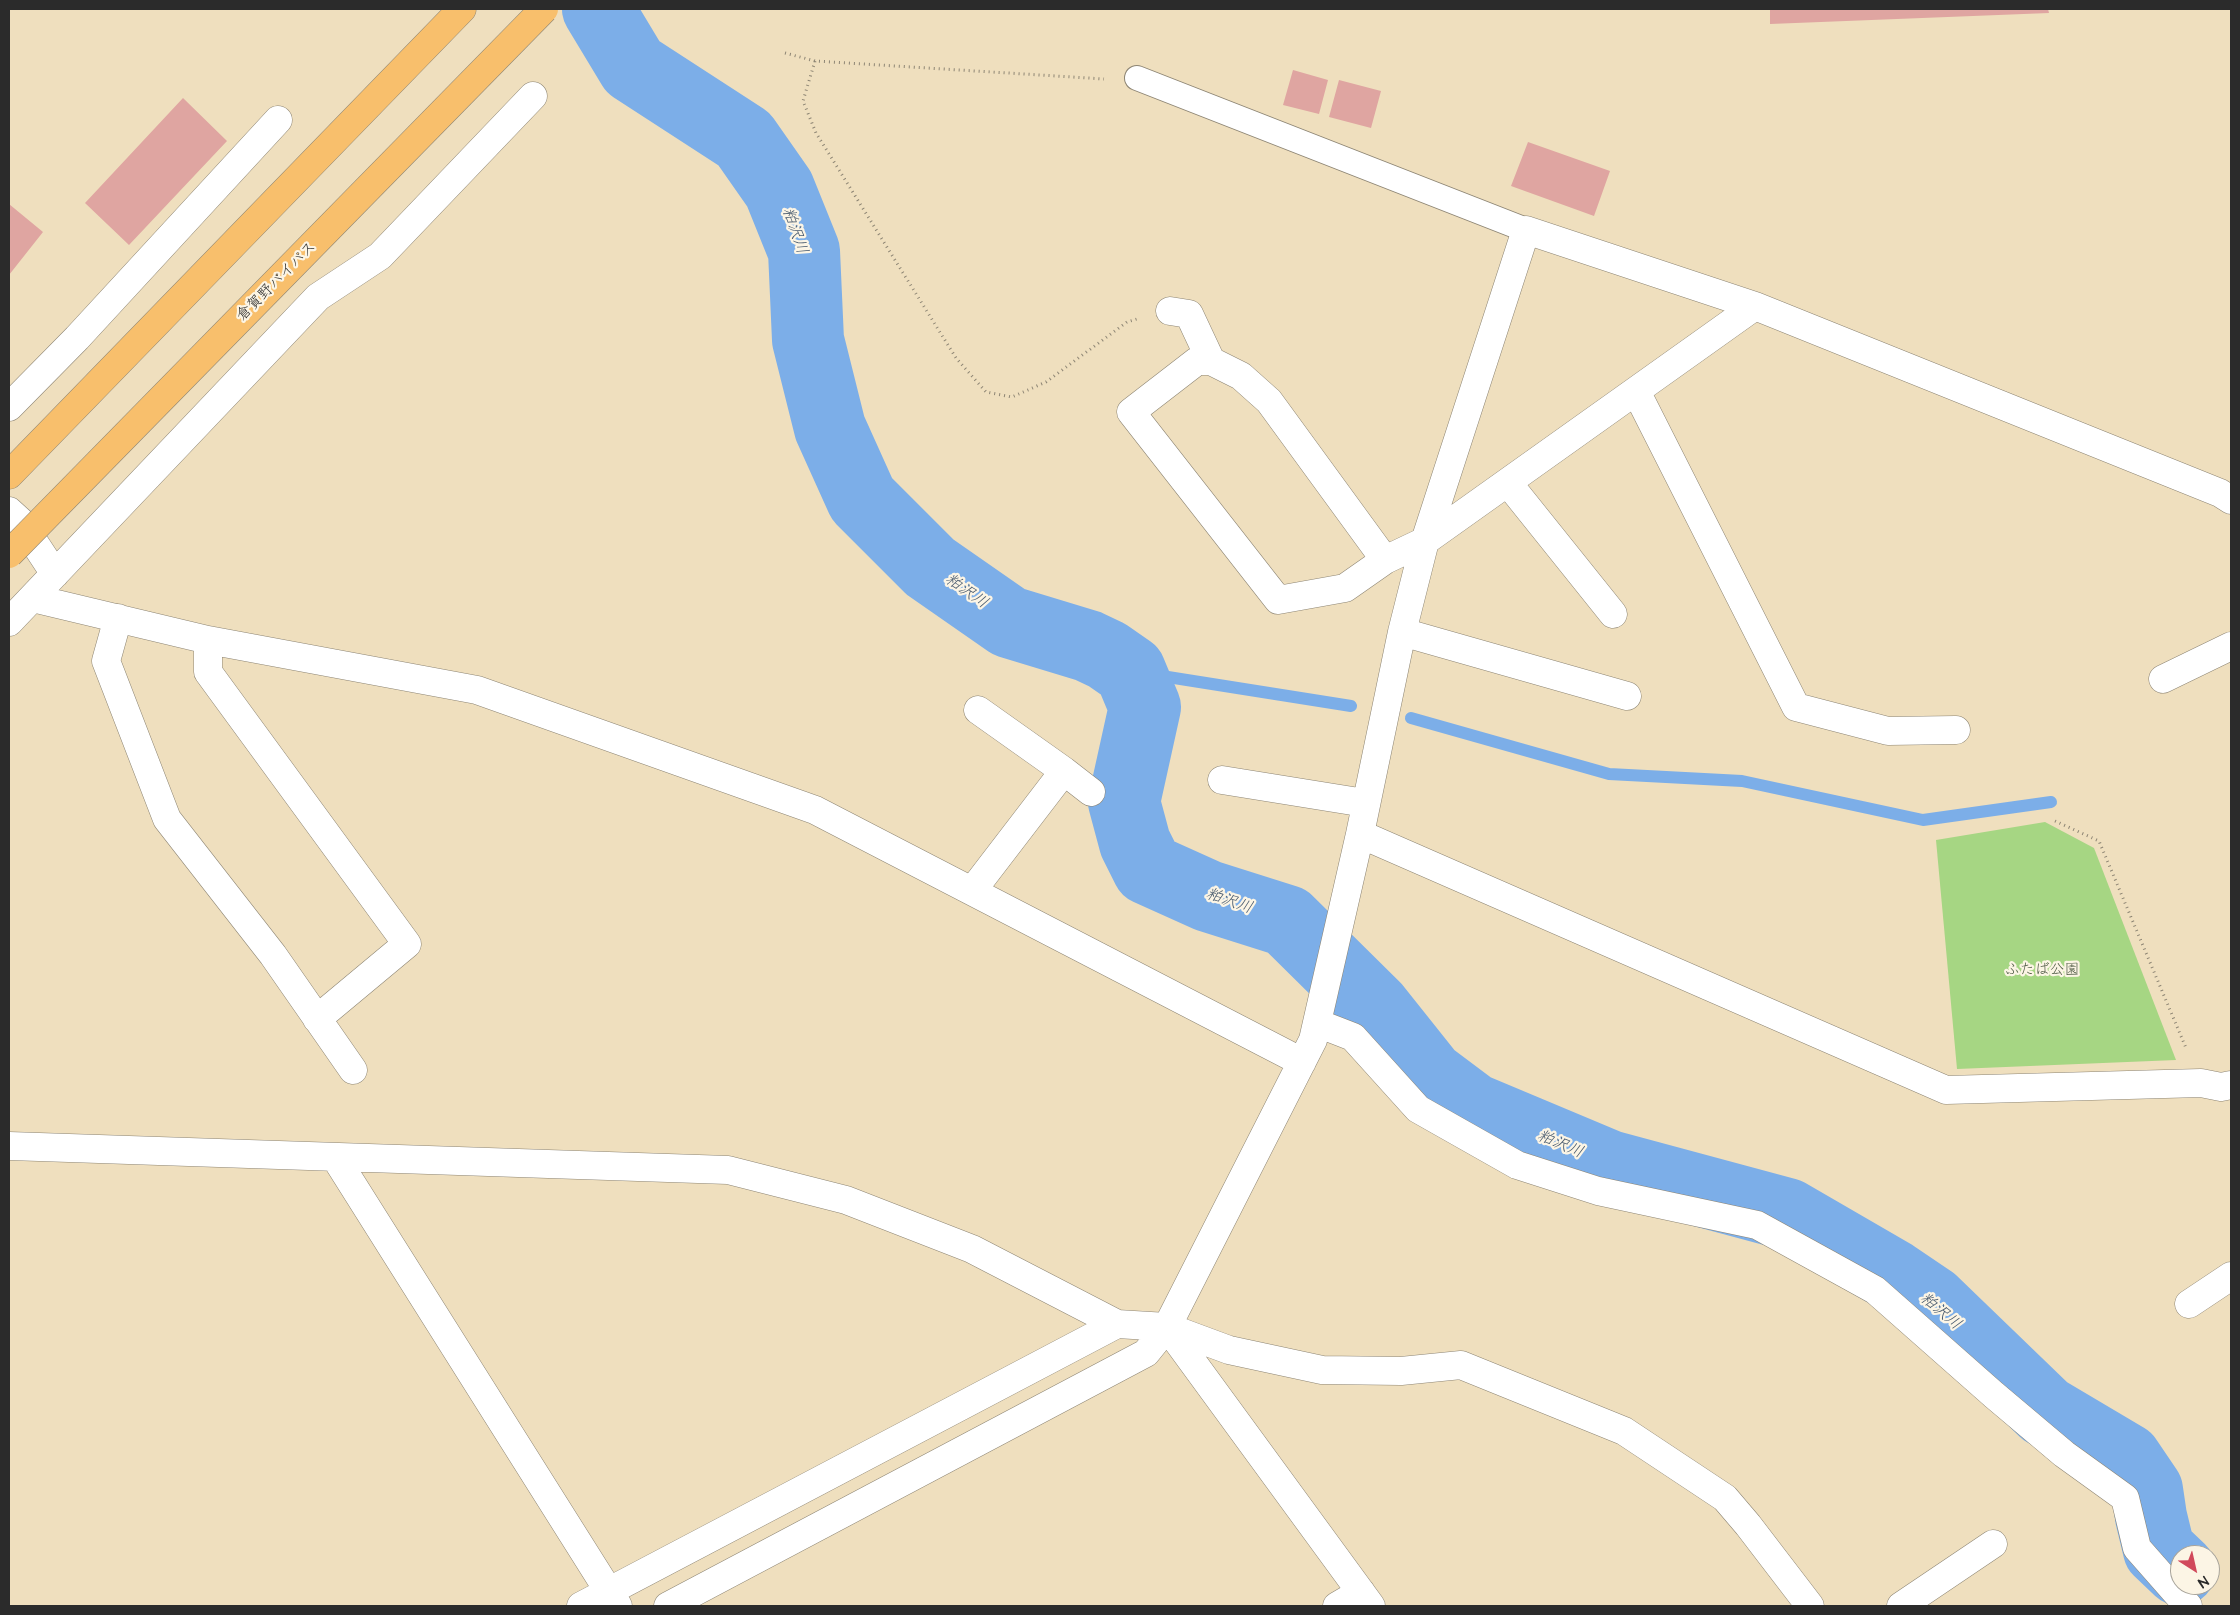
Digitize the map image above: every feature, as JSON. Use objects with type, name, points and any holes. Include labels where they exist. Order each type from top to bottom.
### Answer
[{"type":"highway","points":[[9,475],[462,9]]},
{"type":"highway","name":"倉賀野バイパス","points":[[9,554],[544,9]]},
{"type":"street","points":[[9,622],[318,297],[380,256],[533,96]]},
{"type":"street","points":[[9,407],[77,338],[278,120]]},
{"type":"street","points":[[668,1606],[1146,1353],[1167,1327],[1313,1040],[1360,834],[1402,632],[1426,542],[1526,230],[1755,306],[2211,490],[2231,500]]},
{"type":"street","points":[[1385,560],[1270,401],[1241,376],[1211,361],[1197,361],[1131,412],[1278,600],[1345,588],[1385,560],[1426,542],[1755,306]]},
{"type":"street","points":[[1170,311],[1188,314],[1211,361]]},
{"type":"street","points":[[1636,391],[1796,706],[1888,731],[1956,730]]},
{"type":"street","points":[[1508,483],[1613,614]]},
{"type":"street","points":[[9,511],[20,521],[55,574]]},
{"type":"street","points":[[32,598],[208,640],[477,690],[815,810],[1302,1062]]},
{"type":"street","points":[[118,618],[106,661],[167,819],[273,955],[353,1070]]},
{"type":"street","points":[[1402,632],[1627,696]]},
{"type":"street","points":[[208,640],[208,672],[407,944],[317,1019]]},
{"type":"street","points":[[2163,679],[2231,646]]},
{"type":"street","points":[[978,710],[1091,792]]},
{"type":"street","points":[[972,891],[1064,771]]},
{"type":"street","points":[[1222,780],[1365,803]]},
{"type":"street","points":[[1360,834],[1946,1090],[2221,1089]]},
{"type":"street","points":[[1317,1023],[1353,1036],[1418,1109],[1517,1165],[1598,1192],[1757,1225],[1875,1290],[2064,1454],[2125,1498],[2137,1548],[2188,1606]]},
{"type":"street","points":[[9,1146],[728,1170],[846,1200],[963,1245],[1117,1324],[1167,1327],[1228,1350],[1322,1370],[1401,1371],[1461,1365],[1624,1431],[1725,1498],[1810,1606]]},
{"type":"street","points":[[336,1157],[613,1599]]},
{"type":"street","points":[[2189,1304],[2231,1276]]},
{"type":"street","points":[[581,1606],[613,1599],[1117,1324]]},
{"type":"street","points":[[1167,1327],[1366,1599],[1337,1606]]},
{"type":"street","points":[[1901,1606],[1994,1544]]},
{"type":"lane","points":[[1137,78],[1526,230]]},
{"type":"path","points":[[785,54],[815,61],[1105,79],[1137,78]]},
{"type":"path","points":[[815,61],[803,101],[816,133],[956,358],[986,392],[1012,397],[1046,382],[1127,322],[1170,311]]},
{"type":"path","points":[[2055,821],[2099,842],[2221,1089]]},
{"type":"green space","name":"ふたば公園","points":[[2045,822],[2094,848],[2176,1060],[1957,1069],[1936,840]]},
{"type":"building","points":[[1770,9],[2048,9],[2049,13],[1770,24]]},
{"type":"building","points":[[1293,70],[1328,80],[1319,114],[1283,105]]},
{"type":"building","points":[[1339,80],[1381,91],[1371,128],[1329,117]]},
{"type":"building","points":[[183,98],[227,141],[129,245],[85,203]]},
{"type":"building","points":[[1528,142],[1610,171],[1594,216],[1511,186]]},
{"type":"building","points":[[9,204],[43,232],[9,275]]},
{"type":"waterway","name":"粕沢川","points":[[598,9],[633,67],[744,139],[779,189],[804,251],[808,340],[830,428],[862,499],[930,567],[1009,622],[1088,646],[1107,655],[1130,671],[1145,707],[1124,802],[1135,843],[1148,869],[1208,896],[1287,921],[1374,1007],[1429,1076],[1473,1109],[1609,1166],[1787,1214],[1894,1276],[1931,1301],[2045,1411],[2126,1459],[2147,1490],[2159,1550],[2170,1560]]},
{"type":"waterway","points":[[1130,671],[1351,706]]},
{"type":"waterway","points":[[1411,718],[1609,774],[1742,781],[1923,820],[2051,802]]}]
